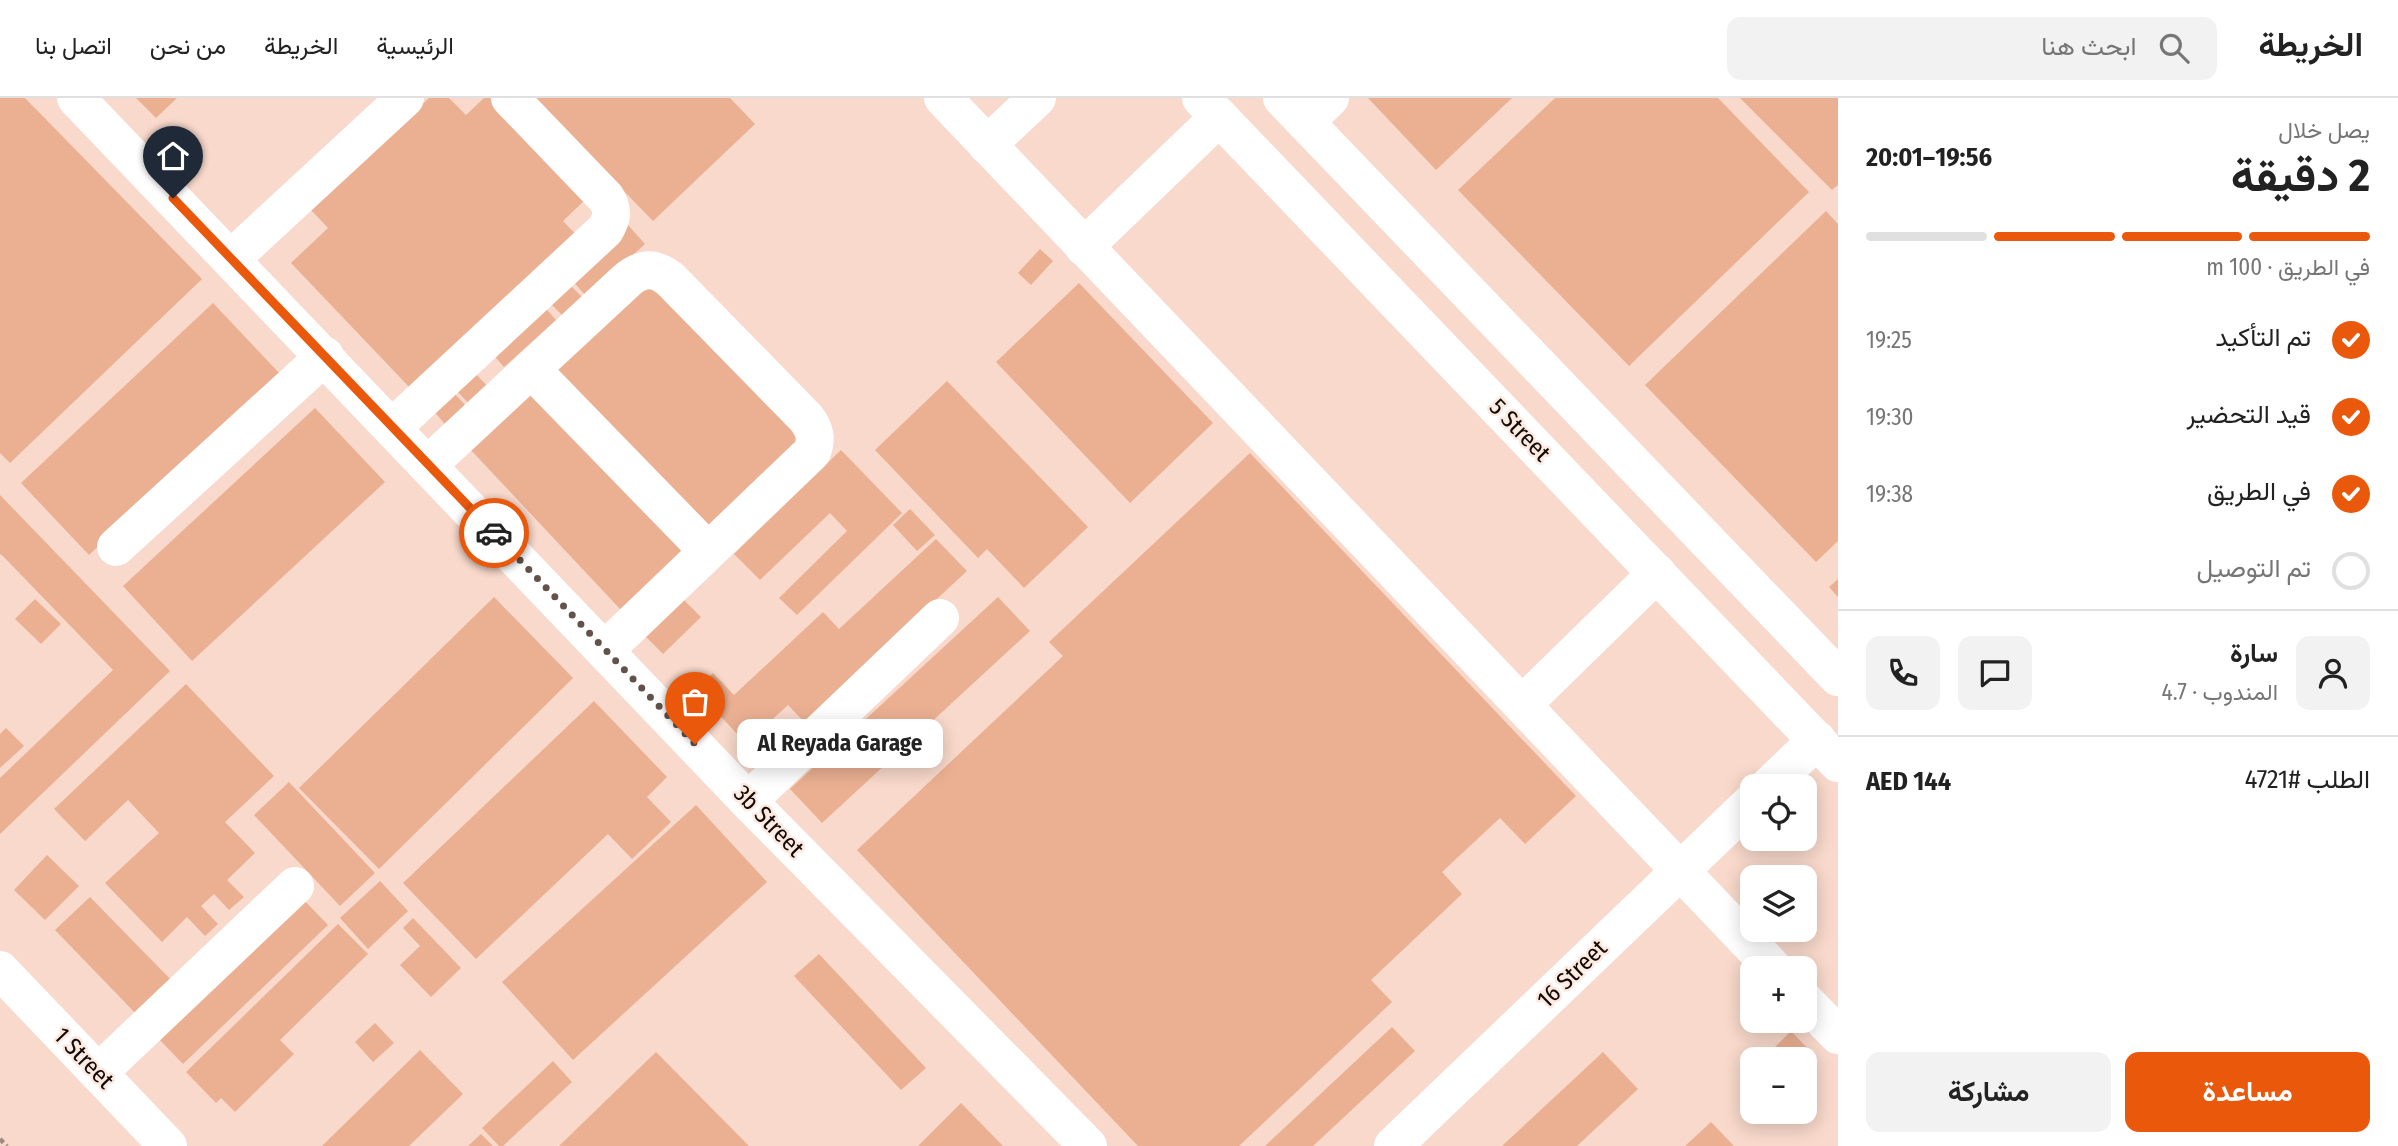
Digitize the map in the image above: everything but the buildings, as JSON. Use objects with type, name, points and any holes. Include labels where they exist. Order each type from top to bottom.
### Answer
[{"type":"street","name":"3b Street","points":[[76,98],[748,801],[1088,1146]]},
{"type":"street","points":[[231,259],[405,98]]},
{"type":"street","points":[[393,427],[605,230],[612,220],[612,208],[606,198],[510,98]]},
{"type":"street","points":[[943,98],[1762,956]]},
{"type":"street","points":[[987,145],[1037,98]]},
{"type":"street","points":[[1306,106],[1838,677]]},
{"type":"street","points":[[1084,247],[1210,107]]},
{"type":"street","name":"5 Street","points":[[1210,107],[1827,751]]},
{"type":"street","points":[[428,465],[636,272],[648,269],[661,272],[671,280],[807,418],[814,428],[816,440],[812,452],[605,650]]},
{"type":"street","points":[[116,547],[325,356]]},
{"type":"street","points":[[531,369],[708,551]]},
{"type":"street","points":[[1522,705],[1657,573]]},
{"type":"street","points":[[748,801],[940,618]]},
{"type":"street","points":[[1789,774],[1827,751]]},
{"type":"street","name":"16 Street","points":[[1393,1146],[1740,813]]},
{"type":"street","points":[[99,1073],[295,886]]},
{"type":"street","name":"1 Street","points":[[0,970],[168,1146]]},
{"type":"street","points":[[1817,1013],[1838,1035]]},
{"type":"path","points":[[0,1139],[7,1146]]},
{"type":"way so far","points":[[494,533],[695,744]]},
{"type":"place","name":"Al Reyada Garage","points":[[695,744]]},
{"type":"route","points":[[173,198],[494,533]]}]
